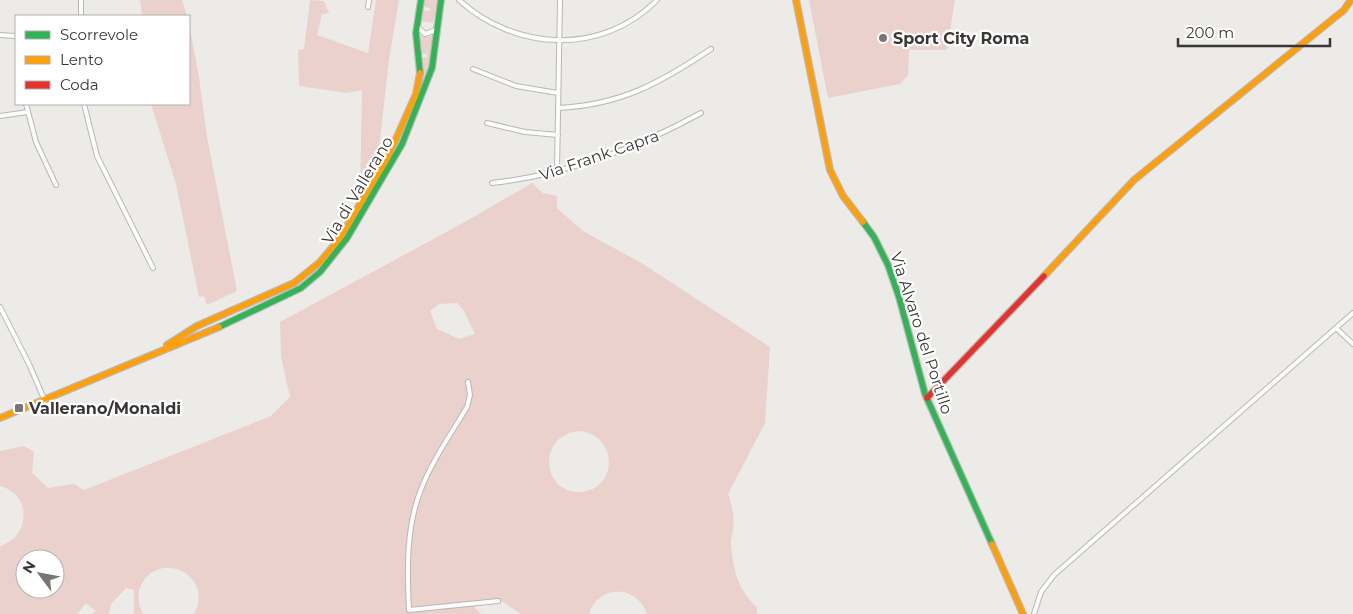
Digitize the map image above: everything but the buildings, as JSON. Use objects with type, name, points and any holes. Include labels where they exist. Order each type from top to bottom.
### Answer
[{"type":"street","points":[[81,0],[81,15]]},
{"type":"street","points":[[368,6],[369,0]]},
{"type":"street","name":"Via di Vallerano","points":[[157,352],[201,324],[294,283],[311,270],[331,249],[386,162],[415,97],[420,73],[417,26],[420,0]]},
{"type":"street","name":"Via di Vallerano","points":[[0,418],[201,335],[292,294],[313,278],[330,260],[353,230],[402,144],[431,72],[440,0]]},
{"type":"street","points":[[459,0],[482,18],[508,31],[527,37],[559,41],[585,38],[614,30],[638,16],[657,0]]},
{"type":"street","points":[[557,171],[560,0]]},
{"type":"street","name":"Via Alvaro del Portillo","points":[[796,0],[830,170],[843,196],[874,237],[888,265],[927,398],[1023,614]]},
{"type":"street","points":[[927,398],[940,388],[1134,180],[1344,10],[1351,0]]},
{"type":"street","points":[[417,26],[425,34],[436,30]]},
{"type":"street","points":[[0,35],[15,36]]},
{"type":"street","points":[[558,108],[590,106],[629,96],[665,79],[711,49]]},
{"type":"street","points":[[473,69],[516,86],[558,93]]},
{"type":"street","points":[[26,105],[36,142],[56,185]]},
{"type":"street","points":[[84,105],[97,156],[153,268]]},
{"type":"street","points":[[0,116],[28,112]]},
{"type":"street","name":"Via Frank Capra","points":[[492,183],[532,178],[557,171],[634,144],[701,113]]},
{"type":"street","points":[[487,123],[524,132],[558,135]]},
{"type":"street","points":[[0,307],[30,364],[45,401]]},
{"type":"street","points":[[1034,614],[1041,592],[1054,575],[1353,313]]},
{"type":"street","points":[[1336,328],[1353,344]]},
{"type":"street","points":[[468,382],[470,396],[467,407],[429,472],[415,509],[407,566],[409,610],[498,602]]},
{"type":"shaded area","points":[[140,0],[182,0],[187,15],[142,15]]},
{"type":"shaded area","points":[[310,0],[324,1],[329,13],[322,14],[317,35],[368,53],[376,0],[399,0],[389,60],[377,166],[360,194],[362,90],[347,93],[299,86],[298,50],[304,49]]},
{"type":"shaded area","points":[[424,0],[438,0],[433,23],[421,21],[422,10],[429,11],[430,8],[423,7]]},
{"type":"shaded area","name":"Sport City Roma","points":[[809,0],[955,0],[947,50],[909,50],[908,75],[900,84],[828,98]]},
{"type":"shaded area","points":[[190,28],[207,137],[237,291],[207,305],[204,296],[199,297],[176,184],[151,105],[190,105]]},
{"type":"shaded area","points":[[419,34],[425,37],[433,35],[429,66],[421,92],[421,58],[427,57],[427,54],[421,54]]},
{"type":"shaded area","points":[[532,183],[543,193],[557,196],[557,208],[583,231],[643,264],[770,347],[765,423],[728,494],[734,524],[731,542],[733,562],[745,594],[757,607],[757,614],[647,614],[642,604],[635,597],[618,591],[600,597],[589,614],[521,614],[501,601],[474,607],[481,614],[194,614],[199,599],[197,587],[191,577],[181,571],[169,568],[158,569],[148,576],[140,588],[139,601],[143,614],[134,614],[134,590],[126,588],[111,604],[109,614],[92,614],[96,611],[86,603],[77,614],[0,614],[0,546],[18,534],[24,516],[18,497],[0,486],[0,451],[24,446],[34,452],[32,473],[48,488],[74,484],[84,490],[271,416],[290,397],[281,357],[280,322],[463,223]],"holes":[[[457,303],[464,311],[475,334],[459,339],[437,329],[430,311],[439,304]],[[579,431],[592,434],[601,441],[607,451],[609,462],[602,482],[593,489],[581,492],[568,490],[558,484],[552,475],[549,464],[556,442],[565,435]]]},
{"type":"traffic: fast","points":[[420,73],[416,33],[421,0]]},
{"type":"traffic: fast","points":[[219,327],[301,288],[320,272],[347,238],[402,144],[432,68],[441,0]]},
{"type":"traffic: fast","points":[[863,222],[874,237],[888,265],[899,297],[925,394],[992,544]]},
{"type":"traffic: slow","points":[[796,0],[830,170],[843,196],[863,222]]},
{"type":"traffic: slow","points":[[1044,276],[1134,180],[1344,10],[1351,0]]},
{"type":"traffic: slow","points":[[167,345],[197,326],[294,283],[320,262],[340,238],[388,157],[416,94],[420,73]]},
{"type":"traffic: slow","points":[[0,418],[219,327]]},
{"type":"traffic: slow","points":[[992,544],[1023,614]]},
{"type":"traffic: jam","points":[[927,398],[1044,276]]},
{"type":"place","name":"Sport City Roma","points":[[883,38]]},
{"type":"place","name":"Vallerano/Monaldi","points":[[19,408]]}]
